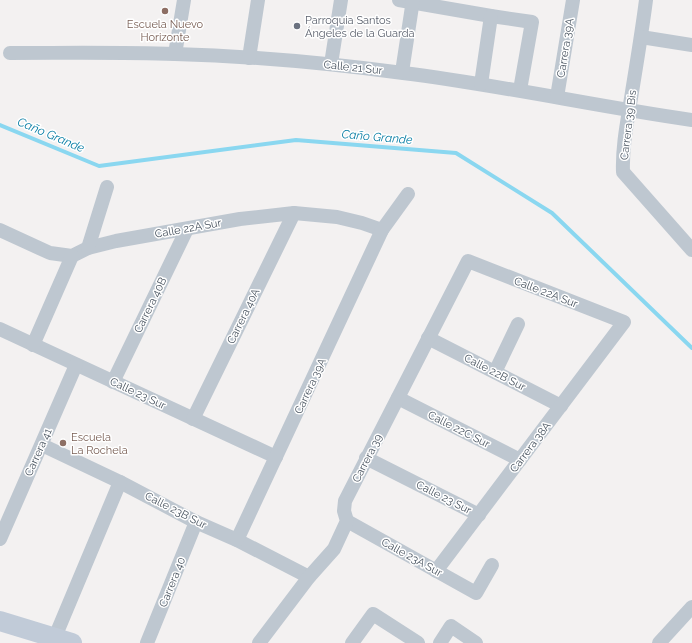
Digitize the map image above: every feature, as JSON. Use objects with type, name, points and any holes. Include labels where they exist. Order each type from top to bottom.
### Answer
[{"type":"street","points":[[175,54],[184,0]]},
{"type":"street","points":[[249,58],[258,0]]},
{"type":"street","points":[[331,64],[341,0]]},
{"type":"street","name":"Carrera 39A","points":[[557,97],[573,0]]},
{"type":"street","name":"Carrera 39 Bis","points":[[646,0],[642,37],[622,161],[623,172],[692,250]]},
{"type":"street","points":[[402,72],[408,1],[532,22],[520,90]]},
{"type":"street","points":[[481,84],[491,16]]},
{"type":"street","points":[[642,37],[692,45]]},
{"type":"street","name":"Calle 21 Sur","points":[[10,53],[175,54],[331,64],[402,72],[520,90],[629,111],[692,120]]},
{"type":"street","points":[[88,248],[107,187]]},
{"type":"street","name":"Carrera 39A","points":[[237,540],[382,230],[408,194]]},
{"type":"street","name":"Calle 22A Sur","points":[[72,256],[88,248],[116,241],[240,219],[294,213],[337,217],[382,230]]},
{"type":"street","name":"Carrera 40A","points":[[192,419],[294,213]]},
{"type":"street","name":"Carrera 40B","points":[[113,382],[187,229]]},
{"type":"street","points":[[0,230],[50,253],[72,256],[33,345]]},
{"type":"street","name":"Calle 22A Sur","points":[[468,261],[624,322]]},
{"type":"street","name":"Carrera 39","points":[[347,521],[344,511],[345,501],[468,261]]},
{"type":"street","name":"Carrera 38A","points":[[436,571],[624,322]]},
{"type":"street","points":[[495,372],[518,324]]},
{"type":"street","name":"Calle 23 Sur","points":[[0,329],[276,458]]},
{"type":"street","name":"Calle 22B Sur","points":[[428,338],[561,406]]},
{"type":"street","name":"Carrera 41","points":[[1,533],[42,445],[76,365]]},
{"type":"street","name":"Calle 22C Sur","points":[[398,398],[520,460]]},
{"type":"street","name":"Calle 23B Sur","points":[[42,445],[120,482],[196,522],[237,540],[309,577]]},
{"type":"street","name":"Calle 23 Sur","points":[[366,458],[479,515]]},
{"type":"street","points":[[0,621],[64,640],[120,482]]},
{"type":"street","points":[[259,643],[309,577],[334,548],[347,521]]},
{"type":"street","name":"Calle 23A Sur","points":[[347,521],[476,593],[492,565]]},
{"type":"street","name":"Carrera 40","points":[[147,643],[196,522]]},
{"type":"street","points":[[660,643],[692,607]]},
{"type":"street","points":[[352,643],[373,614],[418,643]]},
{"type":"street","points":[[440,643],[451,626],[476,643]]},
{"type":"waterway","name":"Caño Grande","points":[[0,125],[99,166],[296,140],[456,153],[552,213],[692,348]]},
{"type":"place","name":"Escuela Nuevo Horizonte","points":[[165,11]]},
{"type":"place","name":"Parroquia Santos Ángeles de la Guarda","points":[[297,26]]},
{"type":"place","name":"Escuela La Rochela","points":[[63,443]]}]
